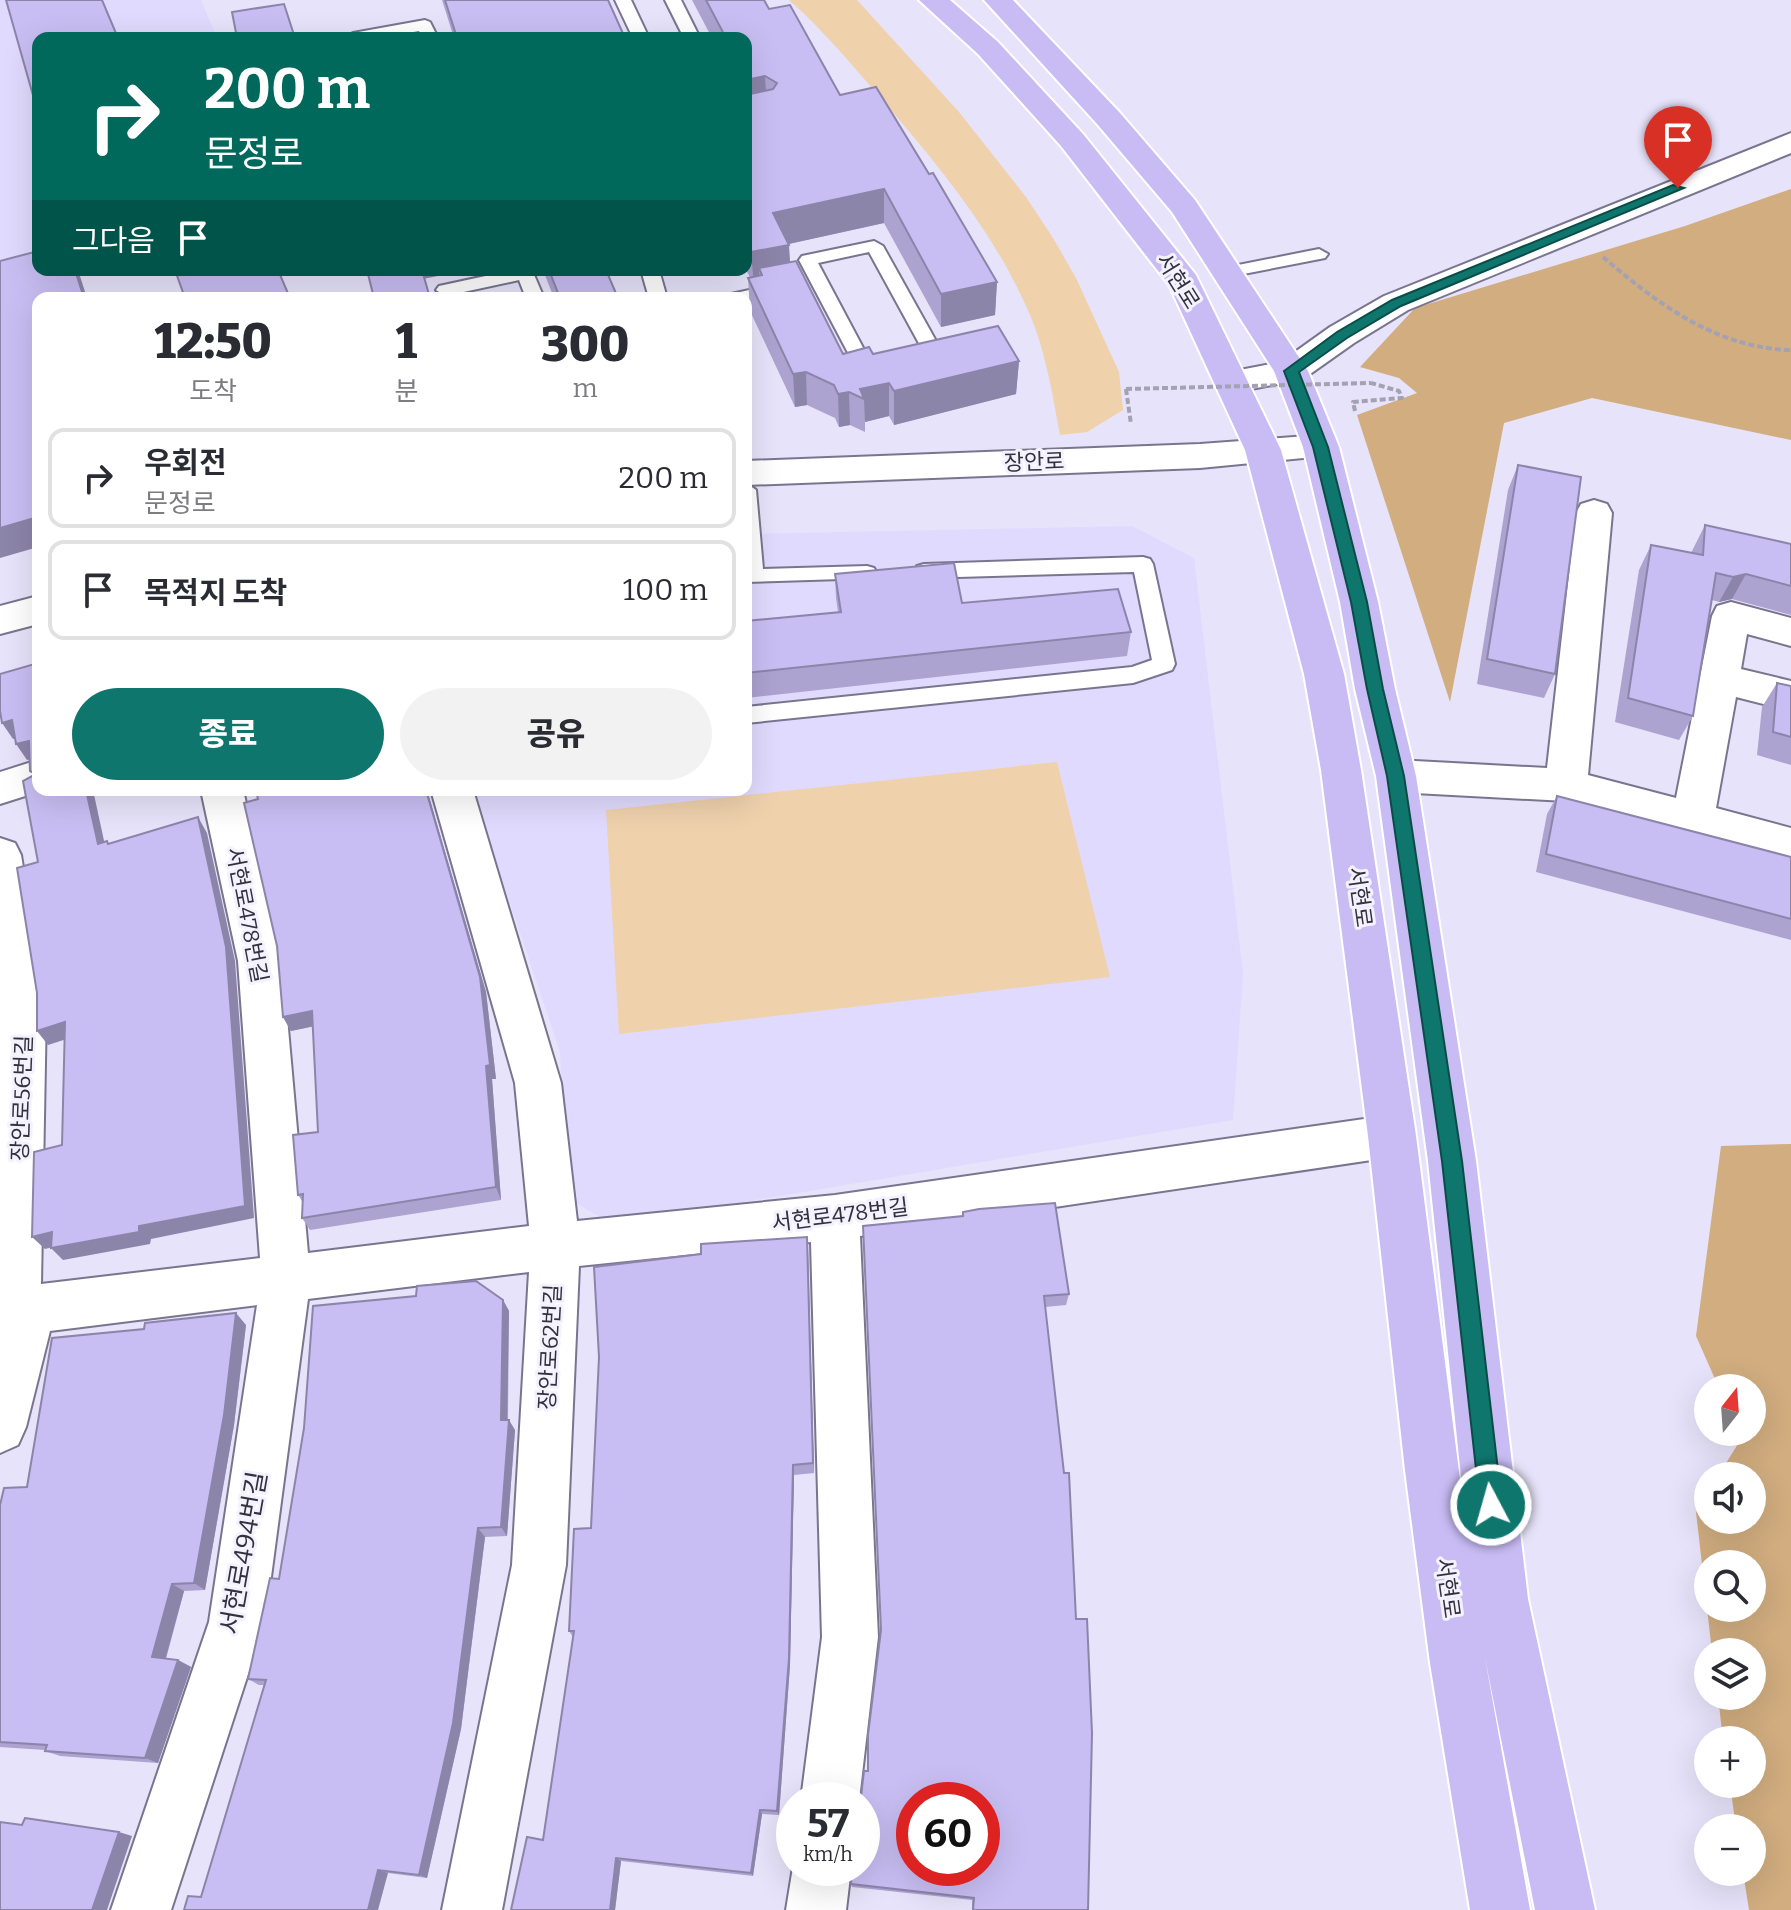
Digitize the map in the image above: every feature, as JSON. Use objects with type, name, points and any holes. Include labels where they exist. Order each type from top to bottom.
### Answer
[{"type":"main road","name":"서현로","points":[[933,0],[988,48],[1072,140],[1184,282],[1263,450],[1324,674],[1360,890],[1431,1470],[1458,1663],[1500,1910]]},
{"type":"main road","name":"서현로","points":[[998,0],[1099,107],[1184,207],[1291,371],[1321,447],[1359,602],[1375,689],[1396,776],[1452,1161],[1501,1599],[1565,1910]]},
{"type":"street","points":[[1231,382],[1291,371],[1342,335],[1396,303],[1791,142]]},
{"type":"street","name":"장안로","points":[[752,473],[1168,457],[1321,447]]},
{"type":"street","points":[[1566,785],[1594,513]]},
{"type":"street","points":[[0,620],[32,612]]},
{"type":"street","points":[[1693,819],[1731,616],[1791,632]]},
{"type":"street","points":[[1719,678],[1791,696]]},
{"type":"street","points":[[1396,776],[1566,785],[1791,845]]},
{"type":"street","points":[[0,788],[32,778]]},
{"type":"street","name":"서현로478번길","points":[[223,796],[260,961],[286,1279]]},
{"type":"street","name":"장안로62번길","points":[[454,796],[538,1083],[555,1246],[539,1565],[472,1910]]},
{"type":"street","name":"장안로56번길","points":[[0,855],[24,1008],[15,1311]]},
{"type":"street","name":"서현로478번길","points":[[15,1311],[555,1246],[835,1217],[1392,1136]]},
{"type":"street","points":[[832,1782],[850,1637],[835,1217]]},
{"type":"street","name":"서현로494번길","points":[[141,1910],[237,1622],[286,1279]]},
{"type":"street","points":[[0,1427],[15,1311]]},
{"type":"street","points":[[816,1910],[819,1886]]},
{"type":"lane","points":[[623,0],[638,32]]},
{"type":"lane","points":[[673,0],[689,32]]},
{"type":"lane","points":[[386,32],[425,25],[428,32]]},
{"type":"lane","points":[[874,246],[932,350],[864,366],[819,281],[808,260],[874,246]]},
{"type":"lane","points":[[1228,272],[1319,254]]},
{"type":"lane","points":[[454,292],[514,276]]},
{"type":"lane","points":[[752,295],[819,281]]},
{"type":"lane","points":[[752,565],[753,577],[1143,564],[1164,664],[1133,675],[752,714]]},
{"type":"path","points":[[1573,231],[1640,289],[1727,341],[1791,350]]},
{"type":"path","points":[[1126,389],[1371,383],[1399,391],[1402,398],[1353,402]]},
{"type":"shaded area","points":[[0,0],[201,0],[214,32],[32,32],[32,259],[0,267]]},
{"type":"shaded area","points":[[789,0],[857,0],[959,112],[1026,197],[1076,278],[1119,372],[1123,410],[1087,432],[1060,435],[1038,337],[1026,306],[997,251],[924,150],[838,50]]},
{"type":"shaded area","points":[[1791,189],[1791,440],[1592,398],[1504,423],[1450,702],[1357,415],[1417,393],[1399,378],[1360,367],[1415,308],[1685,226]]},
{"type":"shaded area","points":[[1132,526],[1194,558],[1243,973],[1233,1120],[612,1224],[569,1199],[560,1052],[474,796],[752,796],[752,534]]},
{"type":"shaded area","points":[[1057,762],[1110,977],[619,1034],[606,810]]},
{"type":"shaded area","points":[[1791,1144],[1791,1910],[1749,1910],[1745,1886],[1766,1886],[1766,1814],[1734,1814],[1732,1798],[1766,1798],[1766,1726],[1721,1726],[1720,1710],[1766,1710],[1766,1638],[1710,1638],[1709,1622],[1766,1622],[1766,1550],[1700,1550],[1699,1534],[1766,1534],[1766,1462],[1727,1462],[1737,1446],[1766,1446],[1766,1374],[1713,1374],[1696,1336],[1721,1146]]},
{"type":"building","points":[[6,0],[102,0],[115,32],[32,32],[32,92]]},
{"type":"building","points":[[445,0],[608,0],[622,32],[455,32]]},
{"type":"building","points":[[706,0],[764,0],[769,9],[790,5],[840,95],[876,87],[929,174],[933,173],[997,282],[941,294],[884,189],[773,213],[789,245],[752,252],[752,94],[773,89],[777,83],[765,76],[752,79],[752,32],[723,32]]},
{"type":"building","points":[[284,4],[293,32],[236,32],[232,12]]},
{"type":"building","points":[[32,253],[32,276],[77,276],[82,292],[32,292],[32,519],[0,528],[0,261]]},
{"type":"building","points":[[796,261],[843,354],[869,347],[873,354],[998,326],[1019,361],[894,391],[889,383],[860,389],[864,399],[849,392],[838,394],[834,385],[806,372],[793,374],[748,278],[762,275],[759,268]]},
{"type":"building","points":[[177,276],[281,276],[287,292],[183,292]]},
{"type":"building","points":[[368,276],[424,276],[428,292],[372,292]]},
{"type":"building","points":[[551,276],[609,276],[615,292],[558,292]]},
{"type":"building","points":[[1518,465],[1581,477],[1555,674],[1487,659]]},
{"type":"building","points":[[1705,525],[1791,544],[1791,586],[1746,574],[1733,577],[1716,573],[1693,716],[1628,698],[1651,545],[1703,555]]},
{"type":"building","points":[[954,563],[962,603],[1118,589],[1131,632],[752,672],[752,620],[841,612],[835,574]]},
{"type":"building","points":[[32,665],[32,772],[29,741],[16,744],[12,720],[2,723],[0,674]]},
{"type":"building","points":[[1777,683],[1791,686],[1791,737],[1773,732]]},
{"type":"building","points":[[32,776],[32,796],[87,796],[98,844],[107,841],[108,844],[198,817],[226,947],[245,1206],[139,1226],[139,1232],[51,1248],[52,1232],[32,1237],[34,1152],[62,1145],[65,1022],[37,1031],[37,993],[17,868],[38,862],[23,781]]},
{"type":"building","points":[[257,796],[428,796],[480,977],[490,1065],[486,1066],[496,1187],[302,1218],[303,1194],[298,1195],[293,1135],[318,1132],[312,1011],[283,1017],[277,946],[244,803],[258,799]]},
{"type":"building","points":[[1557,796],[1791,857],[1791,919],[1546,854]]},
{"type":"building","points":[[1055,1203],[1069,1294],[1044,1296],[1064,1473],[1069,1473],[1076,1619],[1087,1619],[1092,1733],[1088,1910],[973,1910],[974,1898],[869,1886],[880,1886],[880,1782],[863,1782],[864,1771],[868,1771],[868,1735],[881,1630],[863,1226],[963,1216],[963,1212]]},
{"type":"building","points":[[807,1237],[813,1463],[793,1465],[789,1658],[779,1782],[776,1782],[776,1811],[760,1810],[751,1873],[616,1858],[610,1910],[511,1910],[527,1837],[543,1840],[574,1631],[569,1631],[574,1529],[591,1528],[599,1357],[594,1267],[701,1254],[701,1244]]},
{"type":"building","points":[[476,1281],[503,1300],[501,1420],[509,1420],[501,1527],[478,1528],[453,1723],[419,1875],[378,1870],[368,1910],[184,1910],[188,1896],[201,1897],[266,1680],[248,1679],[270,1578],[279,1579],[304,1428],[313,1306],[416,1296],[417,1286]]},
{"type":"building","points":[[236,1313],[224,1415],[194,1583],[172,1584],[152,1657],[178,1660],[145,1758],[45,1751],[47,1745],[0,1742],[0,1505],[4,1488],[27,1487],[52,1338],[144,1329],[145,1323]]},
{"type":"building","points":[[25,1818],[119,1832],[92,1910],[0,1910],[0,1822],[22,1825]]},
{"type":"route","points":[[1491,1505],[1452,1161],[1396,776],[1375,689],[1359,602],[1321,447],[1291,371],[1342,335],[1396,303],[1678,188]]}]
